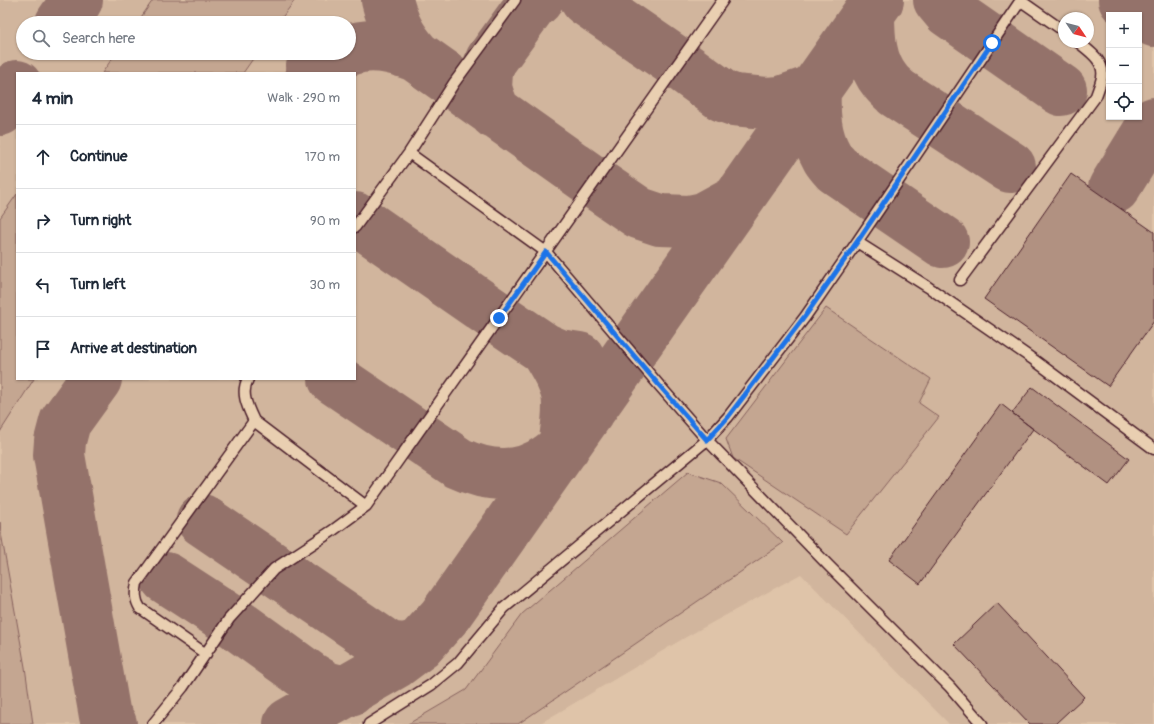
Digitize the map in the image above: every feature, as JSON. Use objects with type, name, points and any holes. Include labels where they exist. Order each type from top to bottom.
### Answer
[{"type":"lane","points":[[356,227],[409,153],[454,83],[515,0]]},
{"type":"lane","points":[[153,724],[183,687],[229,619],[274,569],[332,531],[366,506],[724,0]]},
{"type":"lane","points":[[369,724],[431,685],[458,663],[504,608],[707,440],[728,417],[805,316],[857,242],[1021,0],[1058,27]]},
{"type":"lane","points":[[960,280],[1096,96],[1102,77],[1100,64],[1091,52],[1086,48]]},
{"type":"lane","points":[[409,153],[546,252],[707,440],[828,565],[950,687],[982,724]]},
{"type":"lane","points":[[857,242],[928,287],[1034,360],[1154,448]]},
{"type":"lane","points":[[247,380],[245,393],[247,406],[254,420],[366,506]]},
{"type":"lane","points":[[206,654],[140,608],[136,601],[135,592],[137,583],[254,420]]},
{"type":"shaded area","points":[[0,0],[1154,0],[1154,724],[949,724],[801,574],[686,637],[539,724],[0,724]]},
{"type":"shaded area","points":[[153,0],[295,0],[283,16],[142,16]]},
{"type":"shaded area","points":[[111,60],[252,60],[244,72],[103,72]]},
{"type":"shaded area","points":[[16,195],[16,380],[33,380],[0,432],[0,218]]},
{"type":"shaded area","points":[[826,308],[931,379],[919,403],[939,417],[846,534],[733,458],[726,439]]},
{"type":"shaded area","points":[[688,472],[721,483],[783,543],[518,724],[408,724],[466,690],[522,614]]},
{"type":"shaded area","points":[[0,522],[25,667],[33,724],[0,724]]},
{"type":"building","points":[[1071,174],[1154,232],[1154,321],[1108,386],[984,299]]},
{"type":"building","points":[[1032,387],[1129,459],[1109,485],[1012,413]]},
{"type":"building","points":[[1001,404],[1033,429],[920,584],[889,560]]},
{"type":"building","points":[[997,603],[1084,697],[1055,724],[1030,724],[954,644]]},
{"type":"taxiway","points":[[66,16],[77,0]]},
{"type":"taxiway","points":[[387,0],[398,30],[416,56],[639,213],[660,220],[690,221],[704,218],[737,200]]},
{"type":"taxiway","points":[[495,113],[486,88],[487,72],[491,60],[533,2],[537,0]]},
{"type":"taxiway","points":[[586,0],[723,96],[734,100],[766,103],[781,102],[815,90],[816,124],[820,141],[830,162],[836,169],[943,242]]},
{"type":"taxiway","points":[[289,724],[395,663],[419,645],[444,617],[878,0]]},
{"type":"taxiway","points":[[939,0],[949,12],[1061,90]]},
{"type":"taxiway","points":[[1124,0],[1154,21]]},
{"type":"taxiway","points":[[869,13],[869,31],[874,58],[881,75],[888,85],[897,93],[1010,167]]},
{"type":"taxiway","points":[[356,48],[366,46],[391,48],[416,56]]},
{"type":"taxiway","points":[[311,70],[327,60]]},
{"type":"taxiway","points":[[0,110],[16,87]]},
{"type":"taxiway","points":[[1114,188],[1154,123]]},
{"type":"taxiway","points":[[356,219],[545,349],[559,355],[579,358]]},
{"type":"taxiway","points":[[335,380],[458,463],[469,468],[492,473],[515,473],[538,466],[551,458],[564,447],[568,414],[567,394],[561,376],[545,349]]},
{"type":"taxiway","points":[[95,380],[65,422],[60,441],[59,455],[105,716],[111,724]]},
{"type":"taxiway","points":[[202,520],[387,646],[403,648],[419,645]]},
{"type":"taxiway","points":[[166,578],[229,619],[311,678],[326,687],[337,690],[350,690]]},
{"type":"route","points":[[499,318],[546,252],[630,352],[707,440],[728,417],[805,316],[992,43]]}]
